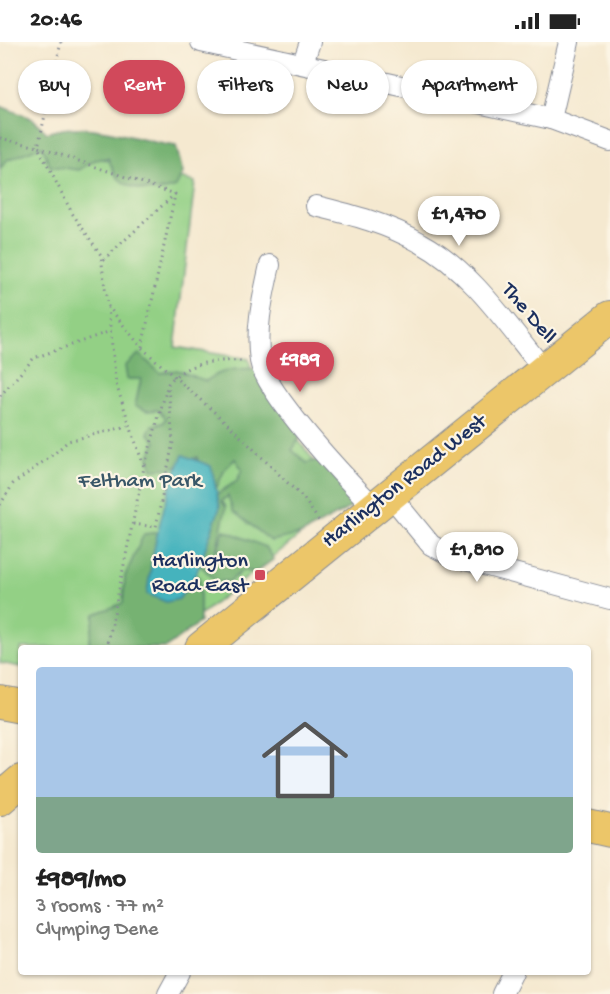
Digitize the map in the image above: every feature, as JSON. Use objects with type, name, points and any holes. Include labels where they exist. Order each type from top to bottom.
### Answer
[{"type":"main road","name":"Harlington Road West","points":[[205,645],[381,500],[546,372],[610,317]]},
{"type":"main road","points":[[0,692],[18,695]]},
{"type":"main road","points":[[0,703],[18,706]]},
{"type":"main road","points":[[0,799],[18,784]]},
{"type":"main road","points":[[591,827],[610,831]]},
{"type":"street","points":[[201,42],[551,119],[610,141]]},
{"type":"street","points":[[303,63],[310,42]]},
{"type":"street","points":[[551,119],[569,42]]},
{"type":"street","name":"The Dell","points":[[316,206],[371,220],[423,243],[468,279],[546,372]]},
{"type":"street","points":[[270,265],[258,322],[261,361],[265,378],[319,448],[430,544],[454,557],[610,599]]},
{"type":"street","points":[[168,994],[178,975]]},
{"type":"street","points":[[502,994],[512,975]]},
{"type":"path","points":[[62,42],[38,147],[72,213],[103,260],[116,384],[128,426],[144,467]]},
{"type":"path","points":[[0,138],[38,147],[175,194]]},
{"type":"path","points":[[103,260],[175,194]]},
{"type":"path","points":[[142,348],[175,194]]},
{"type":"path","points":[[107,305],[142,348],[175,375],[304,499],[319,521]]},
{"type":"path","points":[[0,396],[34,357],[111,331]]},
{"type":"path","points":[[108,645],[144,467],[168,384],[175,375],[215,360],[261,361]]},
{"type":"path","points":[[133,524],[156,527],[173,442],[168,384]]},
{"type":"path","points":[[0,505],[13,484],[68,441],[128,426]]},
{"type":"green space","points":[[0,106],[33,119],[47,133],[62,129],[94,129],[176,146],[183,173],[176,187],[155,191],[140,189],[120,180],[114,173],[108,158],[95,160],[79,170],[50,166],[42,146],[7,160],[0,169]]},
{"type":"green space","name":"Feltham Park","points":[[0,133],[195,182],[175,347],[249,359],[254,382],[344,500],[163,645],[18,645],[18,666],[0,663]]},
{"type":"green space","points":[[139,354],[160,373],[177,370],[206,381],[229,370],[271,369],[300,438],[292,450],[307,463],[320,459],[346,489],[353,506],[302,534],[271,541],[233,511],[228,496],[222,501],[226,507],[216,553],[224,530],[266,547],[274,559],[256,572],[242,571],[230,581],[217,582],[197,562],[209,499],[237,481],[242,469],[235,459],[225,469],[217,487],[203,487],[197,457],[172,468],[152,469],[149,456],[156,442],[148,433],[152,425],[163,423],[166,418],[158,410],[147,411],[135,406],[141,379],[127,379],[125,366]]},
{"type":"green space","points":[[160,532],[186,573],[200,577],[200,622],[170,645],[89,645],[95,614],[123,603],[125,576],[144,534]]},
{"type":"water","points":[[183,455],[211,466],[220,507],[197,572],[179,599],[166,602],[147,594],[160,523]]},
{"type":"place","name":"Harlington Road East","points":[[260,575]]}]
